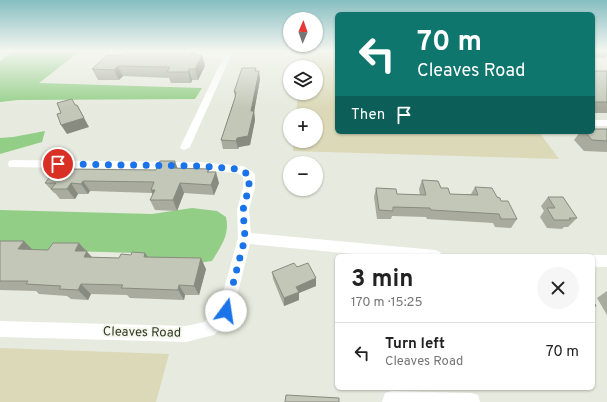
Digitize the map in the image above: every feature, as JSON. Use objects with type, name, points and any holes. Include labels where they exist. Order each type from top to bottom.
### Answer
[{"type":"street","points":[[185,147],[222,70]]},
{"type":"street","points":[[595,123],[607,123]]},
{"type":"street","name":"Cleaves Road","points":[[0,329],[186,334],[208,329],[226,311],[245,238],[243,210],[249,187],[249,175],[239,169],[201,166],[13,164]]},
{"type":"street","points":[[245,238],[414,254]]},
{"type":"street","points":[[595,261],[607,262]]},
{"type":"street","points":[[391,402],[392,400],[471,402]]},
{"type":"shaded area","points":[[0,70],[56,70],[39,83],[202,88],[195,99],[18,100],[0,102]]},
{"type":"shaded area","points":[[323,70],[335,70],[335,134],[540,134],[559,159],[293,151],[293,148],[323,148],[323,108],[297,108],[297,100],[323,100]]},
{"type":"shaded area","points":[[45,131],[42,142],[0,154],[0,138]]},
{"type":"shaded area","points":[[192,208],[217,211],[226,217],[226,235],[212,261],[170,267],[137,253],[0,249],[0,210],[152,214]]},
{"type":"shaded area","points":[[0,348],[169,354],[156,402],[0,402]]},
{"type":"building","points":[[168,70],[189,70],[188,72],[167,72]]},
{"type":"building","points":[[241,70],[259,71],[251,111],[254,111],[248,136],[237,138],[236,141],[221,140],[235,98],[236,92],[234,92]]},
{"type":"building","points":[[595,71],[607,71],[607,102],[595,102]]},
{"type":"building","points":[[72,99],[84,118],[61,125],[57,114],[61,113],[57,103]]},
{"type":"building","points":[[595,129],[607,129],[607,141],[592,140],[587,134],[595,134]]},
{"type":"building","points":[[160,161],[175,161],[172,168],[209,169],[207,172],[216,172],[211,185],[180,183],[173,200],[150,200],[155,190],[151,190],[154,182],[83,181],[81,184],[71,183],[67,189],[51,189],[56,183],[45,183],[56,169],[156,170]]},
{"type":"building","points":[[422,180],[438,181],[441,188],[448,188],[450,194],[478,195],[475,187],[492,188],[501,201],[508,201],[517,219],[501,219],[499,214],[431,210],[430,208],[393,207],[393,211],[379,210],[376,188],[396,189],[397,194],[426,195]]},
{"type":"building","points":[[548,197],[563,197],[577,218],[569,218],[571,220],[554,220],[547,208],[555,208]]},
{"type":"building","points":[[0,241],[24,241],[18,249],[48,250],[53,243],[79,243],[75,251],[87,251],[84,257],[119,258],[121,254],[131,255],[132,252],[145,253],[144,257],[201,258],[194,286],[179,285],[178,290],[121,288],[123,285],[81,284],[78,290],[59,289],[61,286],[26,284],[28,281],[0,281]]},
{"type":"building","points":[[294,263],[297,267],[308,263],[316,278],[296,287],[299,292],[284,298],[272,272]]},
{"type":"building","points":[[286,395],[339,398],[339,402],[285,402]]},
{"type":"route","points":[[58,164],[201,166],[239,169],[249,175],[249,187],[243,210],[245,238],[226,311]]}]
